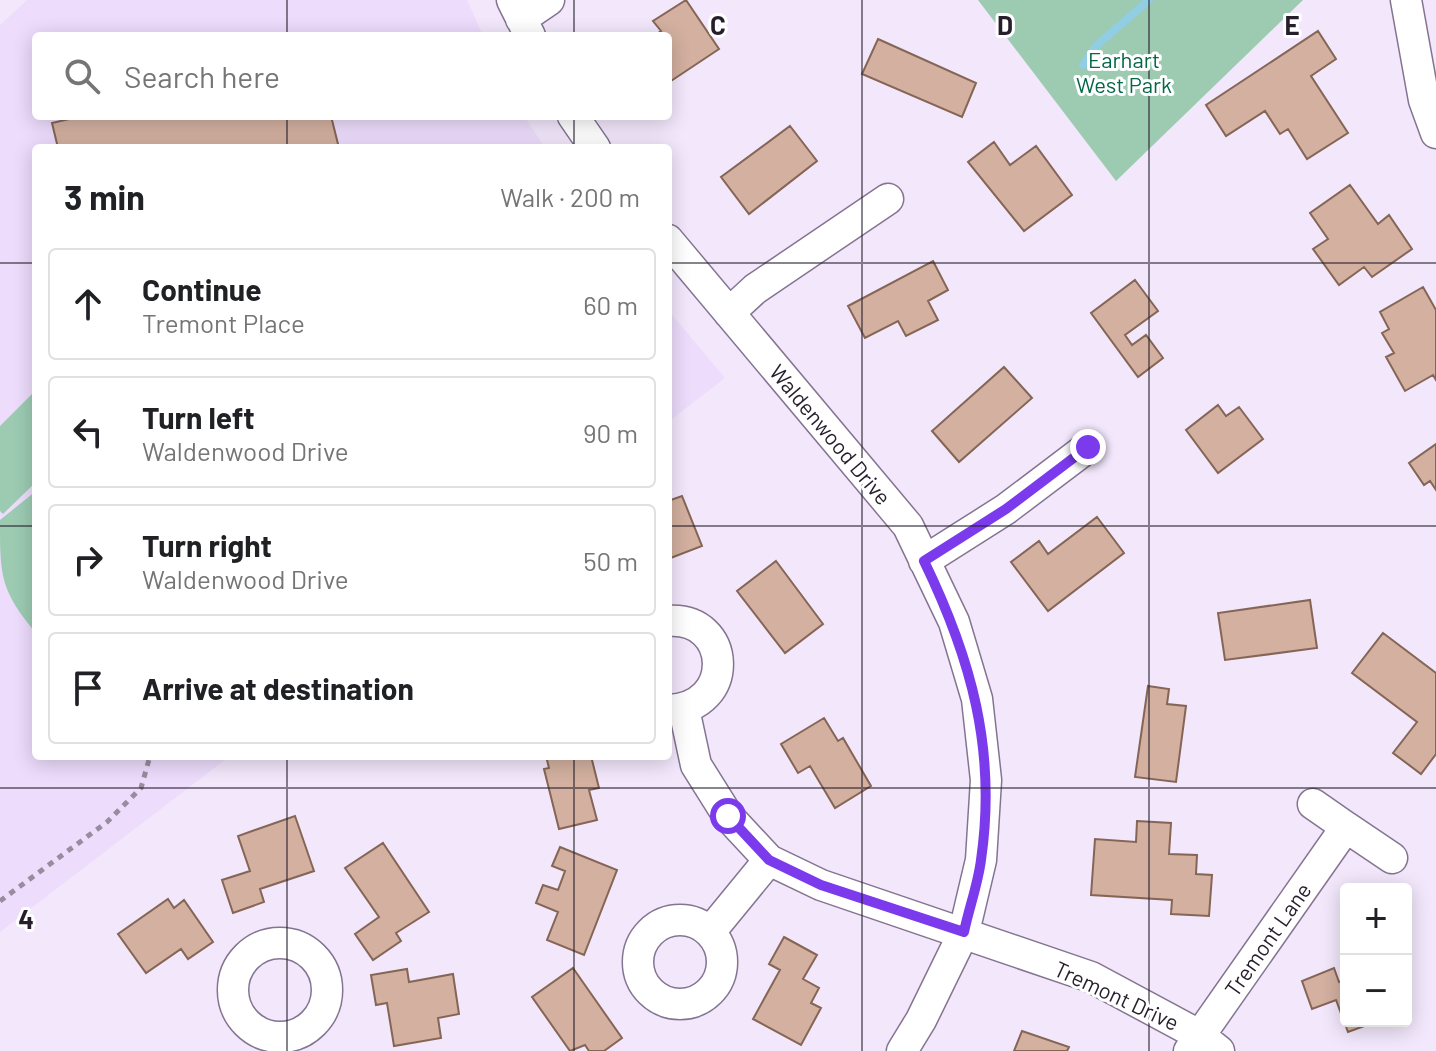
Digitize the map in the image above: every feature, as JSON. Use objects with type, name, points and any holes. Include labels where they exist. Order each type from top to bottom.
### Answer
[{"type":"street","points":[[521,18],[549,0]]},
{"type":"street","points":[[1406,0],[1424,100],[1436,133]]},
{"type":"street","points":[[576,120],[592,144]]},
{"type":"street","points":[[729,313],[755,289],[888,199]]},
{"type":"street","name":"Waldenwood Drive","points":[[672,245],[908,526],[954,622],[977,699],[986,780],[981,860],[964,932],[921,1020],[902,1051]]},
{"type":"street","points":[[924,561],[1006,509],[1088,447]]},
{"type":"street","points":[[672,621],[691,623],[703,630],[718,654],[715,683],[708,695],[676,710],[696,765],[728,816],[769,860],[710,932]]},
{"type":"street","points":[[1313,804],[1392,858]]},
{"type":"street","name":"Tremont Lane","points":[[1202,1046],[1346,827]]},
{"type":"street","name":"Tremont Drive","points":[[769,860],[821,885],[1091,977],[1202,1046]]},
{"type":"path","points":[[0,901],[107,822],[141,788],[149,760]]},
{"type":"shaded area","points":[[27,0],[467,0],[481,32],[32,32],[32,120],[527,120],[542,144],[32,144],[32,760],[225,760],[0,932],[0,25]]},
{"type":"shaded area","points":[[672,315],[725,378],[672,419]]},
{"type":"green space","name":"Earhart West Park","points":[[978,0],[1303,0],[1116,181]]},
{"type":"green space","points":[[32,394],[32,486],[3,514],[0,511],[0,426]]},
{"type":"green space","points":[[32,494],[32,628],[15,605],[4,581],[0,520]]},
{"type":"building","points":[[686,0],[719,49],[672,80],[672,32],[660,32],[653,21]]},
{"type":"building","points":[[1318,31],[1336,59],[1311,76],[1348,133],[1307,159],[1288,129],[1280,134],[1265,111],[1226,136],[1206,105]]},
{"type":"building","points":[[878,39],[976,83],[962,117],[862,74]]},
{"type":"building","points":[[65,120],[332,120],[338,144],[57,144],[52,123]]},
{"type":"building","points":[[790,126],[817,161],[749,214],[721,177]]},
{"type":"building","points":[[994,142],[1010,165],[1036,146],[1072,195],[1024,231],[968,162]]},
{"type":"building","points":[[1350,185],[1378,224],[1389,215],[1412,249],[1372,277],[1364,267],[1339,285],[1313,249],[1328,239],[1310,213]]},
{"type":"building","points":[[933,261],[948,290],[928,301],[938,320],[906,336],[898,321],[865,338],[848,306]]},
{"type":"building","points":[[1135,280],[1158,311],[1125,335],[1132,345],[1146,335],[1163,358],[1138,377],[1091,313]]},
{"type":"building","points":[[1423,287],[1436,310],[1436,380],[1433,375],[1405,391],[1386,357],[1394,353],[1382,333],[1389,329],[1380,312]]},
{"type":"building","points":[[1004,367],[1032,398],[959,462],[932,431]]},
{"type":"building","points":[[1218,405],[1226,416],[1239,407],[1263,439],[1218,473],[1186,430]]},
{"type":"building","points":[[1436,444],[1436,490],[1430,481],[1424,485],[1409,463]]},
{"type":"building","points":[[682,496],[702,546],[672,557],[672,500]]},
{"type":"building","points":[[1097,517],[1124,553],[1048,611],[1011,562],[1039,541],[1048,554]]},
{"type":"building","points":[[776,561],[823,624],[785,653],[737,591]]},
{"type":"building","points":[[1310,600],[1317,648],[1225,660],[1218,613]]},
{"type":"building","points":[[1383,633],[1436,673],[1436,754],[1421,774],[1393,753],[1417,722],[1352,673]]},
{"type":"building","points":[[1148,686],[1169,689],[1167,704],[1186,706],[1176,782],[1135,777]]},
{"type":"building","points":[[824,718],[838,741],[843,738],[871,786],[835,808],[810,766],[798,773],[781,744]]},
{"type":"building","points":[[547,760],[592,760],[599,788],[589,790],[597,820],[559,829],[544,769],[549,768]]},
{"type":"building","points":[[295,816],[314,871],[260,889],[264,902],[233,913],[222,880],[250,871],[238,836]]},
{"type":"building","points":[[1137,821],[1171,823],[1169,854],[1197,855],[1196,874],[1212,875],[1209,916],[1171,914],[1172,900],[1091,895],[1095,839],[1136,842]]},
{"type":"building","points":[[383,843],[429,912],[396,933],[401,941],[373,960],[355,934],[379,917],[345,868]]},
{"type":"building","points":[[560,847],[617,870],[584,955],[547,940],[558,912],[536,903],[543,885],[558,890],[565,871],[552,866]]},
{"type":"building","points":[[168,899],[174,908],[184,900],[213,942],[188,959],[181,949],[146,973],[118,934]]},
{"type":"building","points":[[784,937],[817,955],[803,979],[819,988],[811,1003],[821,1008],[801,1045],[753,1019],[780,970],[769,964]]},
{"type":"building","points":[[573,968],[622,1038],[604,1051],[589,1051],[585,1045],[570,1051],[532,997]]},
{"type":"building","points":[[1334,968],[1340,982],[1340,1011],[1336,1000],[1312,1009],[1302,981]]},
{"type":"building","points":[[407,969],[409,982],[453,974],[459,1014],[438,1018],[441,1038],[394,1046],[387,1003],[376,1005],[371,975]]},
{"type":"building","points":[[1022,1031],[1069,1047],[1067,1051],[1014,1051]]},
{"type":"waterway","points":[[1083,65],[1096,46],[1149,0]]},
{"type":"route","points":[[728,816],[769,860],[821,885],[964,932],[981,860],[986,780],[977,699],[954,622],[924,561],[1006,509],[1088,447]]}]
